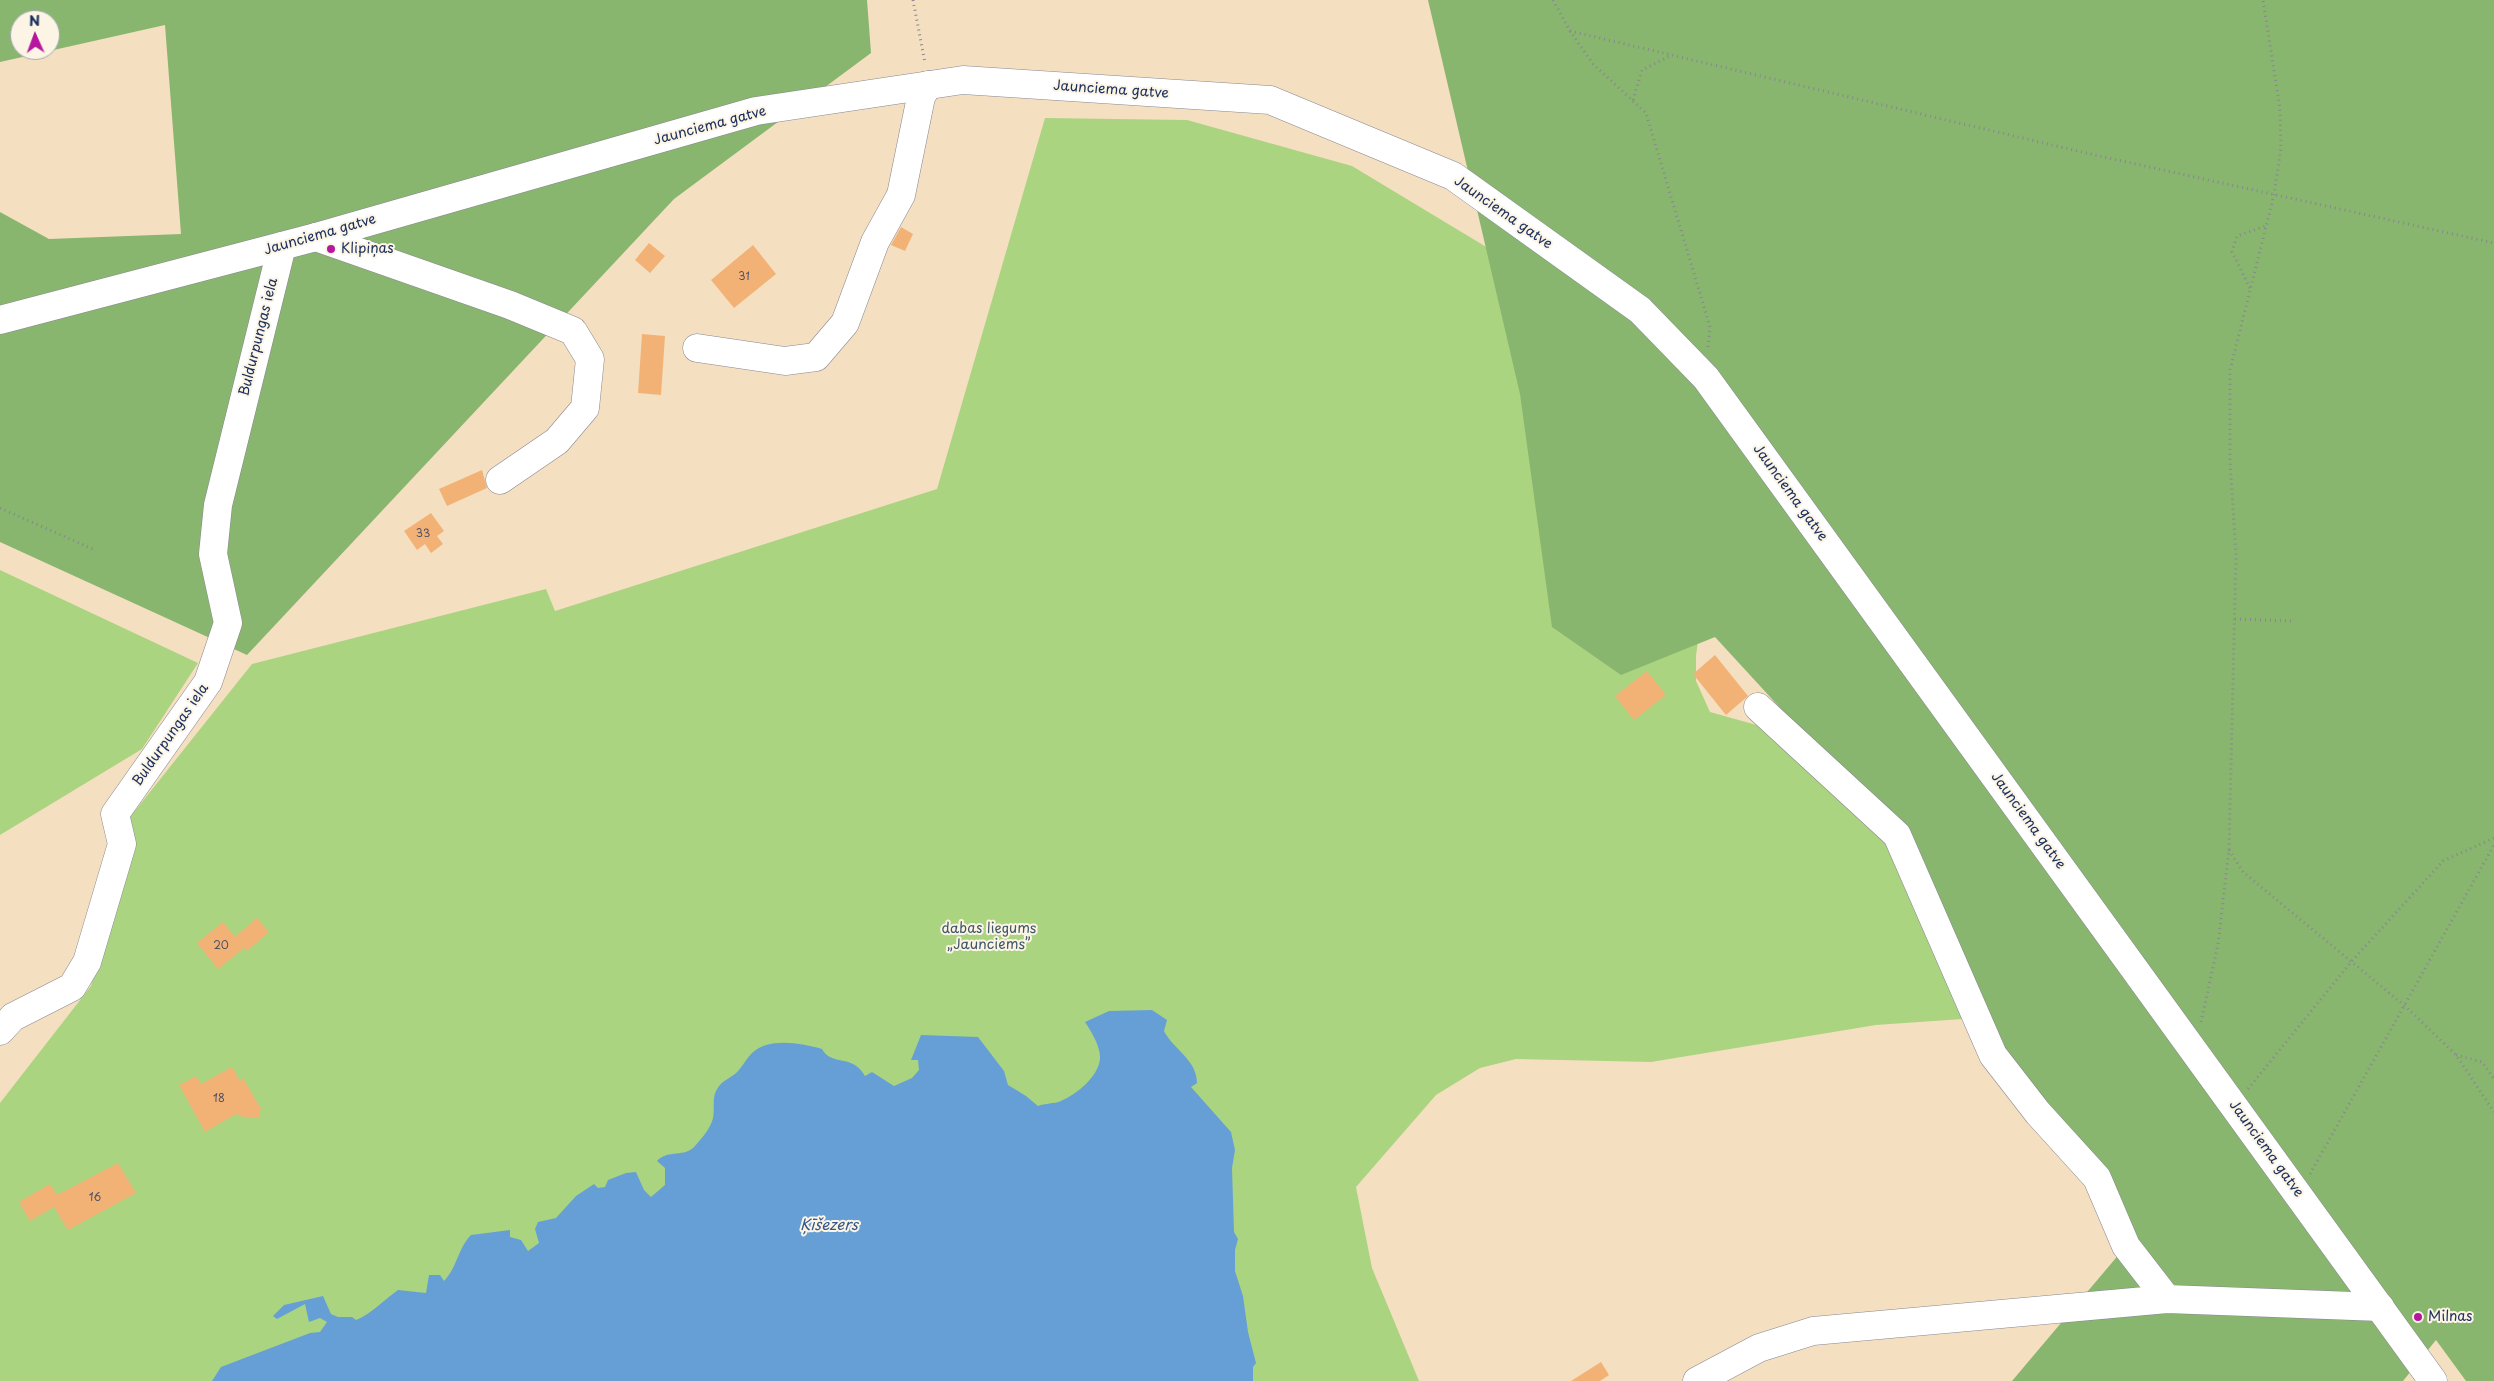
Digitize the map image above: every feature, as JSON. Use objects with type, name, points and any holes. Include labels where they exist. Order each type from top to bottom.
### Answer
[{"type":"main road","name":"Jaunciema gatve","points":[[0,320],[316,237],[756,112],[963,80],[1270,100],[1453,176],[1640,310],[1706,378],[2433,1381]]},
{"type":"main road","points":[[698,348],[785,361],[816,357],[845,323],[875,242],[901,195],[921,97],[928,85]]},
{"type":"main road","points":[[316,237],[510,306],[573,331],[590,359],[586,408],[557,441],[500,480]]},
{"type":"main road","name":"Buldurpungas iela","points":[[0,1031],[13,1017],[72,987],[87,962],[122,844],[116,814],[208,682],[228,623],[213,554],[218,505],[282,246]]},
{"type":"main road","points":[[1758,707],[1897,835],[1993,1055],[2038,1113],[2097,1178],[2126,1246],[2167,1299]]},
{"type":"main road","points":[[1697,1381],[1759,1348],[1813,1331],[2167,1299],[2380,1307]]},
{"type":"path","points":[[913,0],[928,85]]},
{"type":"path","points":[[1554,0],[1570,31],[1593,64],[1646,113],[1710,327],[1706,378]]},
{"type":"path","points":[[2197,1053],[2203,1009],[2218,944],[2229,850],[2236,555],[2230,461],[2230,370],[2274,195],[2281,148],[2280,109],[2263,0]]},
{"type":"path","points":[[1570,31],[2274,195],[2494,243]]},
{"type":"path","points":[[1633,100],[1642,70],[1673,55]]},
{"type":"path","points":[[2250,288],[2232,252],[2237,236],[2266,226]]},
{"type":"path","points":[[0,508],[95,550]]},
{"type":"path","points":[[2235,619],[2292,620]]},
{"type":"path","points":[[2233,1104],[2321,1001],[2351,962],[2443,861],[2494,838]]},
{"type":"path","points":[[2297,1192],[2311,1171],[2405,1006],[2494,845]]},
{"type":"path","points":[[2229,850],[2244,872],[2405,1006],[2456,1055],[2494,1112]]},
{"type":"path","points":[[2456,1055],[2482,1062],[2494,1079]]},
{"type":"green space","points":[[0,0],[867,0],[871,53],[674,199],[247,655],[0,542],[0,212],[49,239],[181,234],[165,25],[60,49],[60,10],[10,10],[10,60],[0,62]]},
{"type":"green space","points":[[1428,0],[2494,0],[2494,1381],[2466,1381],[2436,1340],[2403,1381],[2012,1381],[2126,1246],[2097,1178],[1993,1055],[1897,835],[1715,637],[1621,675],[1552,627],[1520,394]]},
{"type":"green space","name":"dabas liegums „Jaunciems”","points":[[1045,118],[1187,120],[1352,166],[1571,298],[1711,540],[1696,656],[1696,681],[1710,712],[1796,736],[1869,797],[1977,1018],[1876,1025],[1651,1062],[1516,1059],[1480,1068],[1436,1095],[1356,1187],[1372,1268],[1419,1381],[0,1381],[0,1103],[91,986],[130,817],[252,664],[546,589],[555,611],[937,489]]},
{"type":"green space","points":[[0,570],[198,663],[142,749],[0,835]]},
{"type":"water","name":"Ķīšezers","points":[[1152,1010],[1167,1020],[1164,1031],[1193,1068],[1197,1083],[1191,1087],[1231,1132],[1235,1150],[1232,1168],[1234,1232],[1238,1239],[1235,1250],[1235,1271],[1243,1296],[1248,1332],[1256,1363],[1253,1367],[1253,1381],[212,1381],[221,1367],[310,1333],[320,1332],[327,1322],[320,1318],[309,1322],[305,1304],[277,1319],[273,1316],[284,1305],[323,1296],[331,1314],[338,1317],[352,1317],[356,1320],[372,1311],[398,1290],[426,1293],[429,1275],[440,1275],[444,1281],[471,1235],[510,1230],[510,1237],[521,1240],[528,1251],[539,1243],[535,1229],[538,1222],[556,1218],[576,1196],[594,1184],[598,1188],[605,1187],[608,1180],[626,1173],[636,1172],[644,1190],[651,1197],[665,1185],[665,1168],[657,1161],[666,1155],[686,1152],[695,1146],[712,1122],[716,1091],[759,1048],[776,1043],[795,1043],[822,1049],[831,1058],[854,1065],[865,1076],[872,1072],[894,1086],[912,1078],[919,1070],[918,1060],[911,1060],[921,1035],[978,1037],[1004,1071],[1008,1085],[1038,1106],[1067,1098],[1086,1084],[1095,1072],[1100,1059],[1099,1049],[1085,1022],[1109,1011]]},
{"type":"building","points":[[901,227],[913,234],[905,251],[891,245]]},
{"type":"building","points":[[649,243],[665,256],[650,273],[635,260]]},
{"type":"building","points":[[753,245],[776,274],[734,308],[711,280]]},
{"type":"building","points":[[642,334],[665,336],[661,395],[638,393]]},
{"type":"building","points":[[482,470],[487,488],[447,506],[439,489]]},
{"type":"building","points":[[431,513],[444,531],[437,536],[443,544],[431,553],[425,544],[417,550],[404,531]]},
{"type":"building","points":[[1715,655],[1748,696],[1726,715],[1693,674]]},
{"type":"building","points":[[1647,671],[1666,695],[1634,720],[1615,696]]},
{"type":"building","points":[[257,918],[269,932],[247,951],[235,937]]},
{"type":"building","points":[[223,922],[244,948],[218,969],[197,943]]},
{"type":"building","points":[[232,1067],[240,1081],[243,1078],[261,1109],[259,1117],[246,1118],[236,1114],[205,1132],[179,1085],[196,1076],[201,1084]]},
{"type":"building","points":[[118,1163],[136,1193],[68,1230],[54,1207],[30,1221],[19,1202],[50,1184],[57,1195]]},
{"type":"building","points":[[1601,1362],[1609,1375],[1600,1381],[1571,1381]]},
{"type":"place","name":"Klipiņas","points":[[331,249]]},
{"type":"place","name":"Milnas","points":[[2418,1317]]}]
